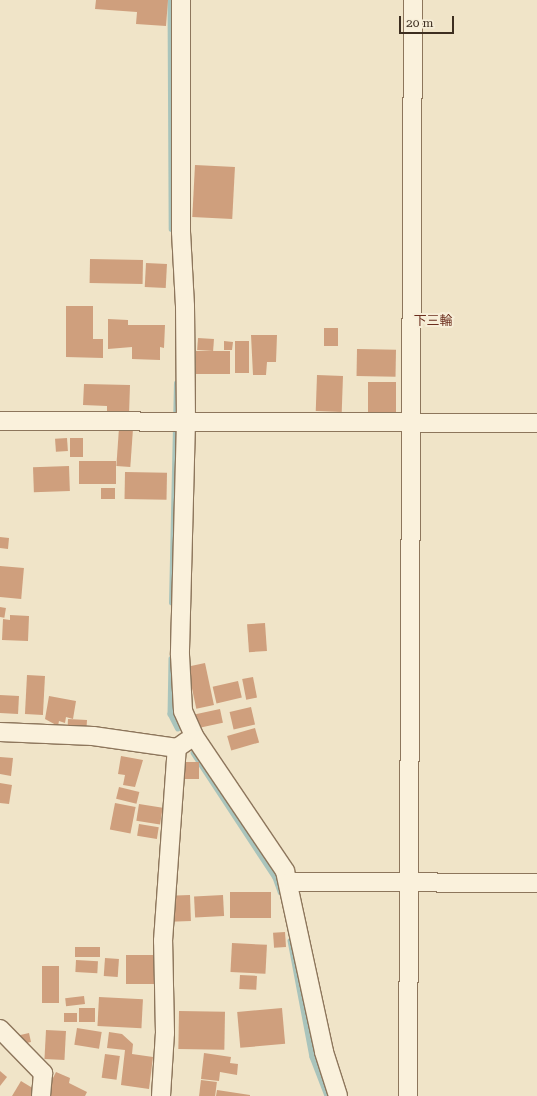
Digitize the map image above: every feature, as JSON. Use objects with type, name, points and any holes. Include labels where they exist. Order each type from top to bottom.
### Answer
[{"type":"street","points":[[181,0],[181,232],[186,306],[179,421],[180,655],[183,711],[194,736],[285,871],[290,882],[324,1052],[338,1096]]},
{"type":"street","points":[[408,1096],[413,0]]},
{"type":"street","points":[[0,421],[537,423]]},
{"type":"street","points":[[0,732],[93,736],[178,748],[194,736]]},
{"type":"street","points":[[161,1096],[165,1032],[163,940],[178,748]]},
{"type":"street","points":[[290,882],[537,883]]},
{"type":"street","points":[[0,1028],[43,1073],[41,1096]]},
{"type":"building","points":[[96,0],[168,0],[166,26],[136,24],[137,12],[95,9]]},
{"type":"building","points":[[195,165],[235,167],[232,219],[192,217]]},
{"type":"building","points":[[90,259],[143,260],[143,284],[90,283]]},
{"type":"building","points":[[146,263],[167,264],[166,288],[145,287]]},
{"type":"building","points":[[66,306],[93,306],[93,339],[103,339],[103,358],[66,357]]},
{"type":"building","points":[[108,319],[128,320],[128,325],[165,325],[164,348],[160,347],[160,360],[132,359],[132,347],[108,349]]},
{"type":"building","points":[[324,328],[338,328],[338,346],[324,346]]},
{"type":"building","points":[[251,335],[277,335],[276,362],[267,362],[266,375],[253,375]]},
{"type":"building","points":[[198,338],[214,339],[213,351],[197,350]]},
{"type":"building","points":[[224,341],[233,342],[232,350],[224,350]]},
{"type":"building","points":[[235,341],[249,341],[249,373],[235,373]]},
{"type":"building","points":[[357,349],[396,350],[396,377],[357,376]]},
{"type":"building","points":[[196,351],[230,351],[230,374],[196,374]]},
{"type":"building","points":[[317,375],[343,376],[342,412],[316,411]]},
{"type":"building","points":[[368,382],[396,382],[396,412],[368,412]]},
{"type":"building","points":[[84,384],[130,385],[129,415],[107,414],[107,406],[83,405]]},
{"type":"building","points":[[119,428],[133,429],[130,467],[116,466]]},
{"type":"building","points":[[67,438],[68,451],[56,452],[55,439]]},
{"type":"building","points":[[70,438],[83,438],[83,457],[70,457]]},
{"type":"building","points":[[79,461],[116,461],[116,484],[79,484]]},
{"type":"building","points":[[69,466],[70,491],[34,492],[33,467]]},
{"type":"building","points":[[125,472],[167,473],[167,500],[125,499]]},
{"type":"building","points":[[101,488],[115,488],[115,499],[101,499]]},
{"type":"building","points":[[0,537],[9,538],[8,549],[0,548]]},
{"type":"building","points":[[0,566],[24,568],[21,599],[0,597]]},
{"type":"building","points":[[0,607],[6,608],[4,618],[0,617]]},
{"type":"building","points":[[10,615],[29,616],[28,641],[2,640],[3,619],[10,620]]},
{"type":"building","points":[[265,623],[267,651],[249,652],[247,624]]},
{"type":"building","points":[[205,663],[214,705],[196,709],[187,667]]},
{"type":"building","points":[[27,675],[45,676],[43,715],[25,714]]},
{"type":"building","points":[[253,677],[257,698],[246,700],[242,679]]},
{"type":"building","points":[[238,681],[242,698],[216,703],[213,687]]},
{"type":"building","points":[[0,695],[19,696],[18,714],[0,713]]},
{"type":"building","points":[[49,696],[76,701],[73,719],[66,717],[65,723],[59,721],[58,726],[45,719]]},
{"type":"building","points":[[251,707],[255,725],[234,729],[230,712]]},
{"type":"building","points":[[220,709],[223,723],[198,728],[196,714]]},
{"type":"building","points":[[68,719],[87,720],[86,734],[67,733]]},
{"type":"building","points":[[255,728],[259,742],[231,750],[227,736]]},
{"type":"building","points":[[121,756],[143,760],[135,787],[123,785],[125,775],[118,774]]},
{"type":"building","points":[[0,757],[13,758],[11,776],[0,774]]},
{"type":"building","points":[[183,762],[199,762],[199,779],[183,779]]},
{"type":"building","points":[[0,783],[12,785],[9,804],[0,803]]},
{"type":"building","points":[[119,787],[139,792],[136,804],[116,799]]},
{"type":"building","points":[[115,803],[136,807],[130,834],[110,830]]},
{"type":"building","points":[[139,804],[163,808],[160,825],[136,821]]},
{"type":"building","points":[[139,824],[159,827],[157,839],[137,836]]},
{"type":"building","points":[[230,892],[271,892],[271,918],[230,918]]},
{"type":"building","points":[[190,895],[191,921],[170,922],[169,896]]},
{"type":"building","points":[[223,895],[224,916],[195,917],[194,897]]},
{"type":"building","points":[[285,932],[286,947],[274,948],[273,933]]},
{"type":"building","points":[[232,943],[267,945],[265,974],[230,972]]},
{"type":"building","points":[[75,947],[100,947],[100,957],[75,957]]},
{"type":"building","points":[[126,955],[155,955],[155,984],[126,984]]},
{"type":"building","points":[[105,958],[119,959],[118,977],[104,976]]},
{"type":"building","points":[[76,960],[98,961],[97,973],[75,972]]},
{"type":"building","points":[[42,966],[59,966],[59,1003],[42,1003]]},
{"type":"building","points":[[240,975],[257,976],[256,990],[239,989]]},
{"type":"building","points":[[84,996],[85,1004],[66,1006],[65,998]]},
{"type":"building","points":[[99,997],[143,999],[141,1028],[97,1026]]},
{"type":"building","points":[[79,1008],[95,1008],[95,1022],[79,1022]]},
{"type":"building","points":[[282,1008],[285,1044],[240,1048],[237,1012]]},
{"type":"building","points":[[179,1011],[225,1012],[224,1050],[178,1049]]},
{"type":"building","points":[[64,1013],[77,1013],[77,1022],[64,1022]]},
{"type":"building","points":[[77,1028],[102,1032],[99,1049],[74,1045]]},
{"type":"building","points":[[46,1030],[66,1031],[64,1060],[44,1059]]},
{"type":"building","points":[[109,1032],[122,1034],[133,1044],[132,1054],[153,1057],[149,1089],[121,1085],[125,1050],[107,1048]]},
{"type":"building","points":[[29,1033],[31,1042],[22,1044],[16,1036]]},
{"type":"building","points":[[204,1053],[231,1057],[230,1063],[238,1064],[237,1075],[220,1072],[219,1081],[201,1079]]},
{"type":"building","points":[[105,1054],[120,1056],[117,1080],[102,1078]]},
{"type":"building","points":[[0,1071],[7,1077],[0,1086]]},
{"type":"building","points":[[56,1072],[70,1078],[69,1083],[87,1092],[85,1096],[44,1096]]},
{"type":"building","points":[[201,1080],[217,1082],[215,1096],[199,1096]]},
{"type":"building","points":[[21,1081],[39,1092],[36,1096],[12,1096]]},
{"type":"building","points":[[217,1090],[250,1095],[250,1096],[216,1096]]},
{"type":"waterway","points":[[171,0],[172,229]]},
{"type":"waterway","points":[[172,603],[177,384]]},
{"type":"waterway","points":[[172,659],[171,714],[178,728]]},
{"type":"waterway","points":[[194,753],[276,878],[281,892]]},
{"type":"waterway","points":[[291,941],[313,1057],[328,1096]]},
{"type":"district","name":"下三輪","points":[[433,321]]}]
